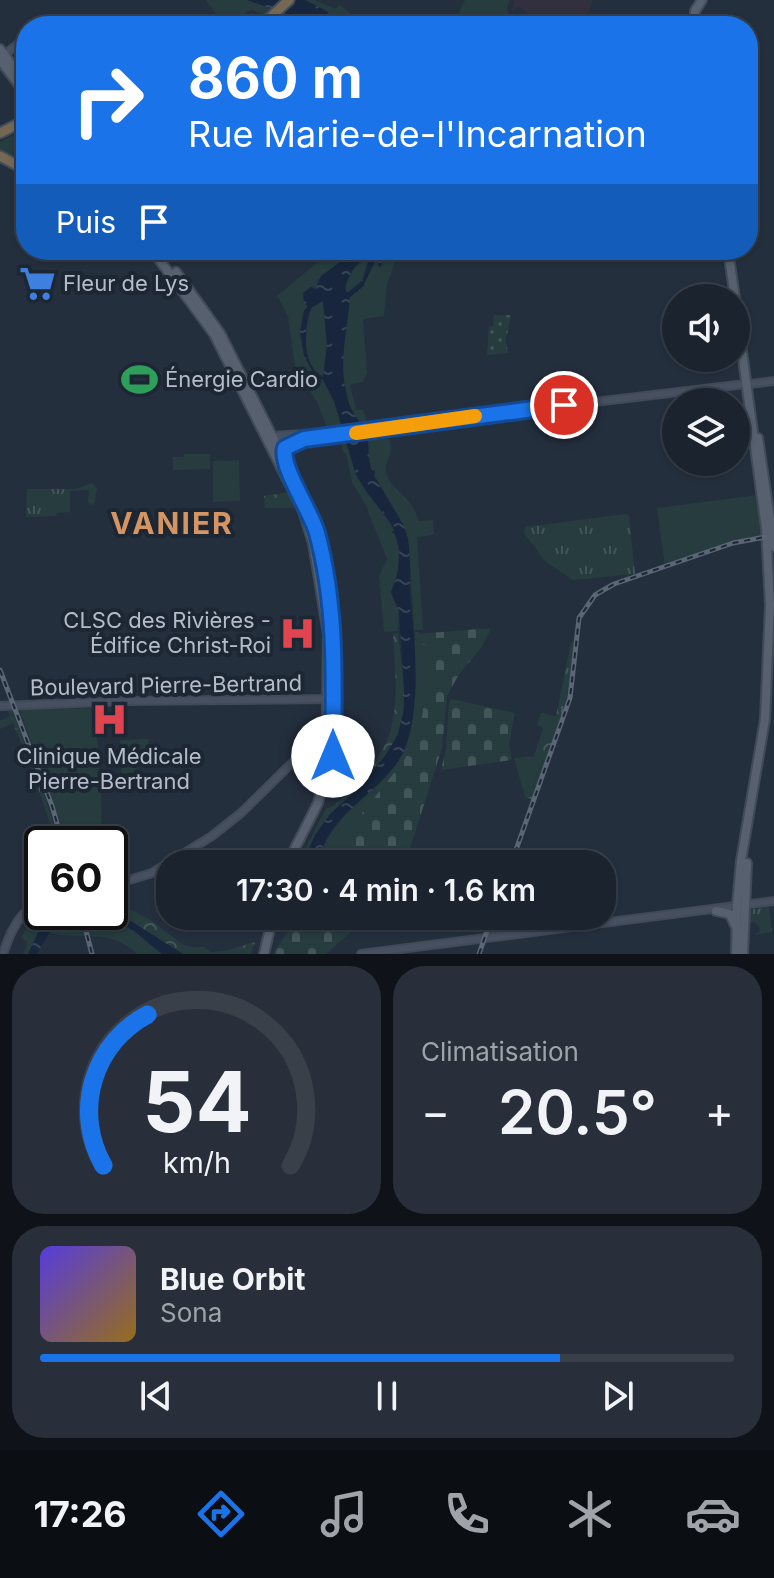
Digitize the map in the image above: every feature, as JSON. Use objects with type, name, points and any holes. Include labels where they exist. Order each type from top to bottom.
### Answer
[{"type":"highway","points":[[268,16],[281,0]]},
{"type":"highway","points":[[271,16],[289,0]]},
{"type":"main road","points":[[1,56],[16,73]]},
{"type":"main road","points":[[1,56],[16,79]]},
{"type":"main road","points":[[160,260],[209,325],[310,510],[319,542],[333,623],[330,699]]},
{"type":"main road","points":[[166,260],[216,326],[303,511],[313,543],[328,624],[330,759],[318,803],[296,850]]},
{"type":"main road","points":[[729,260],[733,284]]},
{"type":"main road","points":[[746,372],[774,547]]},
{"type":"main road","points":[[283,458],[287,446],[304,439],[342,433],[774,381]]},
{"type":"main road","points":[[743,954],[741,861],[765,725],[770,605],[766,528],[748,384]]},
{"type":"main road","points":[[268,436],[342,433]]},
{"type":"main road","points":[[268,436],[304,439]]},
{"type":"main road","points":[[736,954],[736,929],[771,719],[774,637]]},
{"type":"main road","name":"Boulevard Pierre-Bertrand","points":[[0,706],[330,699]]},
{"type":"main road","points":[[128,880],[152,873],[212,836],[282,773],[304,761],[330,759]]},
{"type":"main road","points":[[361,954],[774,902]]},
{"type":"main road","points":[[716,911],[740,906]]},
{"type":"main road","points":[[699,910],[731,915],[736,929]]},
{"type":"main road","points":[[3,954],[24,912]]},
{"type":"main road","points":[[262,954],[267,930]]},
{"type":"shaded area","points":[[514,0],[593,0],[587,16],[532,16],[518,6],[512,12]]},
{"type":"green space","points":[[206,0],[247,0],[293,16],[268,16],[252,10],[244,16],[218,16]]},
{"type":"green space","points":[[305,0],[314,0],[336,9],[339,4],[353,16],[330,16],[327,11]]},
{"type":"green space","points":[[465,0],[510,0],[507,8],[509,16],[458,16]]},
{"type":"green space","points":[[16,133],[16,164],[0,155],[0,142]]},
{"type":"green space","points":[[320,260],[343,260],[318,280],[316,289],[313,287],[305,304],[308,306],[304,311],[300,334],[304,355],[314,374],[323,380],[336,405],[356,474],[394,530],[399,551],[398,575],[391,592],[399,612],[398,631],[384,632],[379,576],[387,559],[366,506],[352,482],[346,453],[337,432],[329,432],[317,402],[295,367],[288,316],[277,296]]},
{"type":"green space","points":[[364,260],[368,260],[362,279],[365,282],[376,260],[378,265],[383,260],[396,260],[387,285],[384,316],[363,319],[367,373],[363,382],[350,385],[356,410],[363,410],[371,433],[388,431],[391,450],[386,468],[390,481],[412,506],[419,521],[433,520],[434,535],[417,537],[423,630],[414,630],[409,546],[404,526],[367,459],[368,441],[350,409],[343,375],[343,334],[349,304],[345,286],[354,268]]},
{"type":"green space","points":[[323,300],[327,345],[324,377],[311,365],[306,346],[311,308]]},
{"type":"green space","points":[[494,315],[511,315],[506,341],[508,353],[487,355],[489,327],[493,326]]},
{"type":"green space","points":[[184,454],[210,454],[210,469],[173,470],[173,457],[183,457]]},
{"type":"green space","points":[[239,460],[240,501],[213,502],[213,461]]},
{"type":"green space","points":[[92,483],[97,488],[94,505],[88,503],[89,490],[70,491],[70,512],[26,517],[27,489],[75,489]]},
{"type":"green space","points":[[290,492],[297,508],[265,508],[264,496]]},
{"type":"green space","points":[[758,495],[764,537],[733,542],[665,566],[657,508]]},
{"type":"green space","points":[[629,516],[635,574],[573,580],[546,562],[524,533],[525,527]]},
{"type":"green space","points":[[491,628],[483,645],[458,676],[447,696],[442,748],[409,850],[331,850],[405,751],[417,634]]},
{"type":"green space","points":[[415,632],[418,632],[423,645],[454,633],[433,657],[421,724],[405,759],[333,850],[322,850],[335,827],[355,803],[389,771],[405,737],[412,703]]},
{"type":"green space","points":[[398,633],[404,698],[397,736],[386,754],[323,825],[310,850],[305,850],[326,808],[344,796],[385,746],[394,715],[396,682],[393,634]]},
{"type":"green space","points":[[575,641],[571,690],[564,718],[556,716],[571,642]]},
{"type":"green space","points":[[452,699],[515,713],[509,745],[512,760],[441,770],[446,750],[449,702]]},
{"type":"green space","points":[[19,709],[95,710],[102,826],[61,826]]},
{"type":"green space","points":[[8,710],[12,710],[54,826],[51,826],[13,723],[0,729],[0,721],[10,716]]},
{"type":"green space","points":[[541,713],[564,718],[534,800],[528,798],[543,760],[534,756],[543,728],[537,725]]},
{"type":"green space","points":[[148,739],[151,756],[135,770],[128,783],[122,782],[120,740]]},
{"type":"green space","points":[[534,756],[543,759],[528,798],[525,797],[514,758]]},
{"type":"green space","points":[[769,907],[772,932],[755,935],[760,931],[759,926],[755,922],[750,923],[748,954],[745,954],[749,910]]},
{"type":"green space","points":[[128,909],[151,920],[156,924],[156,930],[164,930],[183,945],[203,947],[211,952],[255,942],[251,954],[183,954],[128,919]]},
{"type":"green space","points":[[128,928],[162,954],[137,954],[116,940],[106,938],[50,933],[52,930]]},
{"type":"green space","points":[[26,930],[39,930],[28,954],[23,954],[28,942],[21,938]]},
{"type":"green space","points":[[289,930],[353,930],[326,954],[273,954]]},
{"type":"water","points":[[247,0],[305,0],[327,11],[328,16],[293,16]]},
{"type":"water","points":[[343,260],[362,260],[350,274],[345,291],[350,294],[343,373],[348,401],[367,436],[372,471],[375,470],[374,476],[404,526],[408,539],[416,681],[413,720],[403,753],[382,780],[342,818],[322,850],[309,850],[315,835],[330,814],[359,788],[398,734],[404,709],[404,687],[399,612],[391,592],[398,570],[398,544],[392,524],[356,475],[334,401],[304,355],[300,331],[308,306],[304,303],[303,293],[311,287],[316,289],[321,276]],"holes":[[[323,301],[327,345],[323,377],[316,372],[306,346],[307,325],[311,308]]]},
{"type":"water","points":[[369,260],[376,260],[362,284]]},
{"type":"water","points":[[128,919],[183,954],[162,954],[128,928]]},
{"type":"water","points":[[39,930],[51,930],[37,954],[28,954]]},
{"type":"waterway","points":[[350,294],[362,284]]},
{"type":"railway","points":[[516,850],[570,698],[579,618],[595,595],[614,584],[733,543],[765,537]]},
{"type":"railway","points":[[0,670],[58,826]]},
{"type":"railway","points":[[86,930],[92,954]]},
{"type":"railway","points":[[479,954],[487,930]]},
{"type":"slow traffic","points":[[356,433],[475,416]]},
{"type":"place","name":"Fleur de Lys","points":[[37,283]]},
{"type":"place","name":"Énergie Cardio","points":[[139,379]]},
{"type":"place","name":"CLSC des Rivières - Édifice Christ-Roi","points":[[297,633]]},
{"type":"place","name":"Clinique Médicale Pierre-Bertrand","points":[[109,720]]},
{"type":"district","name":"VANIER","points":[[172,523]]},
{"type":"route","points":[[333,756],[334,643],[331,608],[317,530],[283,458],[283,451],[289,444],[304,439],[564,405]]}]
